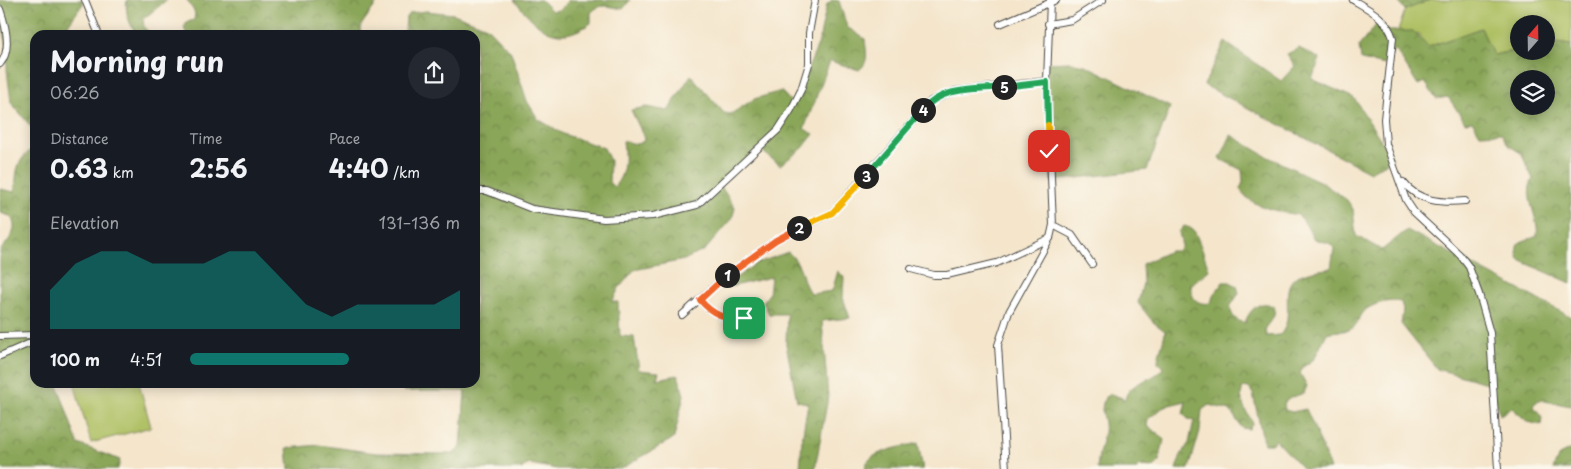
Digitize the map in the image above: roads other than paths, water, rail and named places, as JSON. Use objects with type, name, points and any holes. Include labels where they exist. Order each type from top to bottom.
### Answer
[{"type":"street","points":[[85,0],[97,30]]},
{"type":"street","points":[[480,191],[487,191],[532,209],[557,214],[604,219],[653,216],[697,206],[778,130],[791,110],[801,90],[809,64],[809,34],[815,0]]},
{"type":"street","points":[[1000,24],[1056,0]]},
{"type":"street","points":[[1048,24],[1072,20],[1103,0]]},
{"type":"street","points":[[1353,0],[1381,17],[1390,28],[1393,38],[1384,119],[1386,144],[1406,200],[1414,212],[1460,255],[1469,268],[1478,294],[1490,333],[1498,469]]},
{"type":"street","points":[[1006,469],[998,345],[1009,312],[1050,238],[1052,225],[1047,82],[1050,2]]},
{"type":"street","points":[[0,9],[7,45],[7,53],[0,64]]},
{"type":"street","points":[[682,315],[726,276],[776,240],[832,213],[931,101],[955,91],[1047,82]]},
{"type":"street","points":[[1399,177],[1408,189],[1420,197],[1450,203],[1465,201]]},
{"type":"street","points":[[1052,225],[1072,235],[1092,264]]},
{"type":"street","points":[[910,269],[934,275],[947,275],[997,263],[1050,238]]},
{"type":"street","points":[[700,300],[714,314],[728,318],[744,318]]},
{"type":"street","points":[[0,336],[30,335]]},
{"type":"street","points":[[0,356],[30,343]]}]
